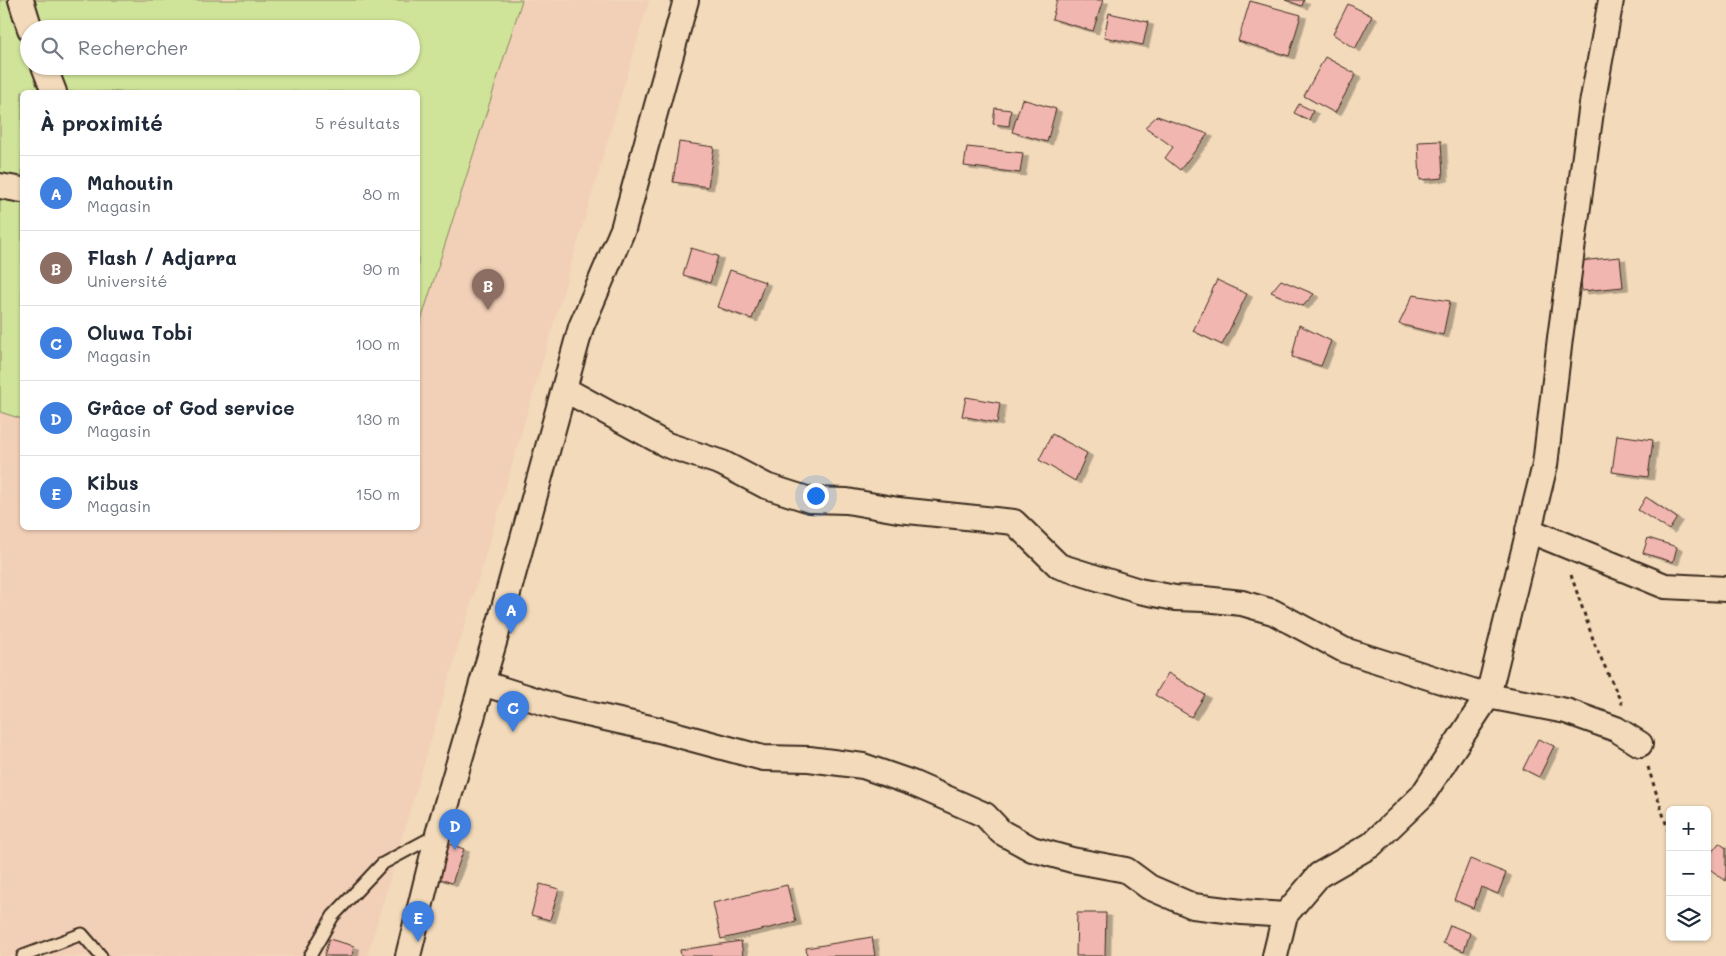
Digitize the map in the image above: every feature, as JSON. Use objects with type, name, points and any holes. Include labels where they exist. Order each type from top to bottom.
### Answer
[{"type":"street","points":[[21,0],[27,20]]},
{"type":"street","points":[[408,956],[438,834],[581,327],[623,229],[686,0]]},
{"type":"street","points":[[1276,956],[1285,915],[1319,875],[1371,845],[1422,796],[1488,696],[1545,465],[1592,104],[1611,0]]},
{"type":"street","points":[[47,75],[53,90]]},
{"type":"street","points":[[0,186],[20,190]]},
{"type":"street","points":[[564,389],[667,445],[722,463],[766,486],[810,500],[847,501],[898,510],[1014,522],[1059,566],[1139,591],[1176,598],[1242,603],[1273,612],[1344,650],[1488,696],[1566,711],[1616,729],[1640,744]]},
{"type":"street","points":[[1528,530],[1665,586],[1726,589]]},
{"type":"street","points":[[482,683],[561,708],[659,730],[763,758],[809,759],[863,766],[912,783],[985,815],[1001,832],[1032,849],[1072,860],[1126,870],[1149,887],[1193,906],[1285,915]]},
{"type":"lane","points":[[310,956],[333,916],[382,864],[438,834]]},
{"type":"lane","points":[[23,956],[82,934],[101,956]]},
{"type":"path","points":[[1561,543],[1595,645],[1640,744],[1666,824]]},
{"type":"shaded area","points":[[0,0],[649,0],[367,956],[0,956]]},
{"type":"green space","points":[[0,0],[522,0],[420,324],[420,90],[20,90],[20,418],[0,412]]},
{"type":"building","points":[[1057,0],[1103,0],[1093,31],[1052,19]]},
{"type":"building","points":[[1285,0],[1304,0],[1302,6]]},
{"type":"building","points":[[1250,1],[1301,15],[1289,56],[1238,41]]},
{"type":"building","points":[[1348,4],[1372,16],[1355,49],[1333,34]]},
{"type":"building","points":[[1109,13],[1148,22],[1143,45],[1104,37]]},
{"type":"building","points":[[1325,57],[1356,74],[1335,113],[1304,96]]},
{"type":"building","points":[[1022,99],[1056,109],[1047,142],[1012,132]]},
{"type":"building","points":[[1299,104],[1313,111],[1309,120],[1294,113]]},
{"type":"building","points":[[995,108],[1011,110],[1009,126],[993,124]]},
{"type":"building","points":[[1157,116],[1208,134],[1180,170],[1165,158],[1173,147],[1145,127]]},
{"type":"building","points":[[1441,141],[1443,178],[1420,180],[1418,142]]},
{"type":"building","points":[[679,142],[714,147],[708,187],[673,182]]},
{"type":"building","points":[[967,147],[1023,153],[1020,173],[964,166]]},
{"type":"building","points":[[691,248],[718,256],[710,283],[683,275]]},
{"type":"building","points":[[1620,257],[1623,287],[1582,291],[1579,261]]},
{"type":"building","points":[[730,270],[765,282],[752,319],[717,307]]},
{"type":"building","points":[[1217,280],[1247,294],[1222,345],[1193,331]]},
{"type":"building","points":[[1281,280],[1314,294],[1303,306],[1271,292]]},
{"type":"building","points":[[1413,295],[1450,301],[1443,335],[1399,324]]},
{"type":"building","points":[[1299,325],[1331,341],[1321,366],[1292,357]]},
{"type":"building","points":[[966,397],[1000,403],[997,423],[962,416]]},
{"type":"building","points":[[1052,434],[1087,453],[1075,481],[1039,460]]},
{"type":"building","points":[[1617,435],[1653,440],[1648,477],[1612,472]]},
{"type":"building","points":[[1646,497],[1677,518],[1669,530],[1638,510]]},
{"type":"building","points":[[1648,538],[1677,547],[1673,562],[1643,553]]},
{"type":"building","points":[[1168,673],[1205,695],[1191,717],[1155,695]]},
{"type":"building","points":[[1538,739],[1554,746],[1539,777],[1523,769]]},
{"type":"building","points":[[447,843],[464,849],[452,883],[435,877]]},
{"type":"building","points":[[1719,843],[1726,848],[1726,881],[1711,870],[1711,853]]},
{"type":"building","points":[[1470,859],[1506,873],[1498,894],[1481,887],[1473,908],[1454,900]]},
{"type":"building","points":[[540,884],[559,889],[550,920],[531,915]]},
{"type":"building","points":[[787,885],[796,922],[721,939],[713,903]]},
{"type":"building","points":[[1077,913],[1106,913],[1105,956],[1076,956]]},
{"type":"building","points":[[1450,925],[1470,933],[1464,951],[1443,943]]},
{"type":"building","points":[[872,937],[875,956],[807,956],[806,948]]},
{"type":"building","points":[[329,939],[354,946],[352,956],[324,956]]},
{"type":"building","points":[[741,941],[743,956],[681,956],[680,950]]},
{"type":"place","name":"Flash / Adjarra","points":[[488,310]]},
{"type":"place","name":"Mahoutin","points":[[511,634]]},
{"type":"place","name":"Oluwa Tobi","points":[[513,732]]},
{"type":"place","name":"Grâce of God service","points":[[455,850]]},
{"type":"place","name":"Kibus","points":[[418,942]]}]
